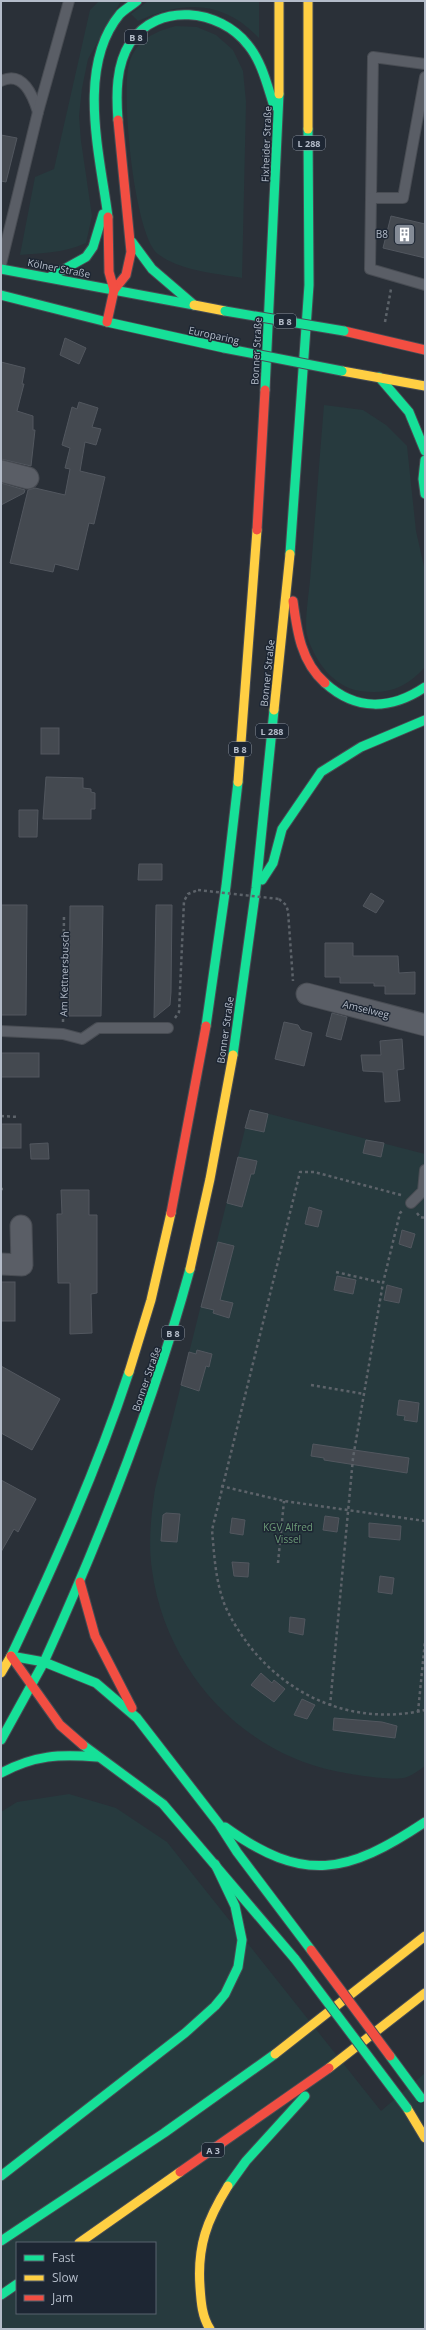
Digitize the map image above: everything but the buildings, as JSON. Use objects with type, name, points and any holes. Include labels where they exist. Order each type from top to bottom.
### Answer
[{"type":"main road","points":[[114,290],[109,272],[110,233],[94,102],[97,64],[108,32],[122,13],[137,1]]},
{"type":"main road","name":"Fixheider Straße","points":[[271,287],[279,121],[280,1]]},
{"type":"main road","name":"Bonner Straße","points":[[1,1740],[44,1662],[80,1582],[134,1448],[172,1336],[194,1256],[230,1073],[256,888],[288,574],[309,285],[308,1]]},
{"type":"main road","name":"B 8","points":[[279,121],[261,67],[249,45],[232,28],[208,16],[181,14],[161,19],[144,28],[130,44],[121,64],[116,84],[117,112],[132,242],[152,269],[194,305],[225,312],[344,331],[425,350]]},
{"type":"main road","points":[[50,277],[86,257],[93,247],[107,205]]},
{"type":"main road","points":[[107,322],[114,290],[127,274],[132,242]]},
{"type":"main road","name":"Kölner Straße","points":[[1,269],[114,290]]},
{"type":"main road","name":"Bonner Straße","points":[[1,1672],[11,1656],[69,1532],[95,1467],[132,1361],[164,1243],[206,1036],[225,891],[253,615],[271,287]]},
{"type":"main road","points":[[114,290],[194,305]]},
{"type":"main road","name":"Europaring","points":[[1,296],[107,322],[224,348],[425,386]]},
{"type":"main road","points":[[379,377],[410,412],[425,451]]},
{"type":"main road","points":[[425,460],[423,479],[425,494]]},
{"type":"main road","points":[[288,574],[299,636],[309,665],[324,684],[348,699],[365,704],[386,705],[405,699],[425,687]]},
{"type":"main road","name":"B 8","points":[[256,888],[273,863],[282,829],[308,789],[322,772],[341,758],[361,747],[425,720]]},
{"type":"main road","points":[[80,1582],[95,1636],[137,1718],[219,1824],[236,1852],[311,1950],[423,2102]]},
{"type":"main road","points":[[11,1656],[44,1662],[96,1683],[137,1718]]},
{"type":"main road","points":[[11,1656],[60,1725],[97,1757],[138,1784],[163,1804],[215,1864],[295,1959],[407,2108],[425,2138]]},
{"type":"main road","points":[[1,1773],[34,1757],[62,1754],[97,1757]]},
{"type":"main road","points":[[219,1824],[259,1850],[289,1862],[317,1868],[344,1864],[373,1855],[425,1822]]},
{"type":"main road","points":[[1,2176],[158,2054],[215,2005],[228,1989],[236,1973],[241,1953],[242,1930],[238,1913],[215,1864]]},
{"type":"main road","points":[[1,2241],[109,2172],[304,2033],[425,1936]]},
{"type":"main road","name":"A 3","points":[[79,2242],[329,2068],[425,1993]]},
{"type":"main road","points":[[210,2329],[205,2322],[198,2283],[199,2247],[214,2207],[249,2159],[329,2068]]},
{"type":"main road","points":[[1,2295],[16,2285]]},
{"type":"street","points":[[1,471],[28,478]]},
{"type":"street","name":"Amselweg","points":[[307,994],[425,1025]]},
{"type":"street","points":[[1,1264],[22,1264],[21,1226]]},
{"type":"lane","points":[[1,264],[38,112],[69,1]]},
{"type":"lane","points":[[425,64],[373,57],[370,269],[425,285]]},
{"type":"lane","points":[[371,198],[403,198],[425,77]]},
{"type":"lane","points":[[1,81],[17,80],[27,86],[33,95],[38,112]]},
{"type":"lane","points":[[1,1032],[63,1034],[82,1039],[98,1028],[168,1028]]},
{"type":"lane","points":[[411,1203],[423,1191],[425,1170]]},
{"type":"path","points":[[383,340],[393,276]]},
{"type":"path","points":[[168,1028],[179,1012],[184,901],[188,894],[198,890],[279,899],[286,905],[288,911],[294,983],[299,991],[307,994]]},
{"type":"path","name":"Am Kettnersbusch","points":[[63,1034],[64,914]]},
{"type":"path","points":[[1,1116],[19,1117]]},
{"type":"path","points":[[425,1218],[420,1217],[411,1203],[399,1193],[314,1172],[300,1172],[212,1530],[215,1566],[222,1597],[236,1627],[262,1662],[290,1686],[330,1706],[357,1713],[385,1716],[425,1710]]},
{"type":"path","points":[[330,1706],[353,1458],[383,1284],[400,1213],[411,1203]]},
{"type":"path","points":[[336,1272],[383,1284]]},
{"type":"path","points":[[311,1385],[364,1394]]},
{"type":"path","points":[[222,1486],[284,1501],[425,1521]]},
{"type":"path","points":[[278,1563],[284,1501]]},
{"type":"path","points":[[418,1712],[425,1641]]},
{"type":"green space","points":[[99,1],[121,1],[88,59],[82,88],[79,116],[81,141],[92,216],[86,243],[61,251],[20,255],[35,177],[54,169],[90,10]]},
{"type":"green space","points":[[148,1],[259,1],[259,38],[245,25],[231,16],[217,10],[202,7],[171,9],[138,21],[131,14]]},
{"type":"green space","points":[[176,26],[197,27],[216,35],[233,50],[243,71],[246,102],[242,278],[187,268],[167,260],[158,254],[150,242],[142,221],[136,193],[128,132],[127,80],[129,64],[136,49],[147,38],[153,34]]},
{"type":"green space","points":[[324,405],[363,410],[386,425],[407,446],[416,531],[425,571],[425,667],[411,680],[388,691],[360,691],[341,684],[326,671],[320,663],[314,654],[307,635],[306,616]]},
{"type":"green space","name":"KGV Alfred Vissel","points":[[250,1109],[425,1154],[425,1766],[407,1777],[392,1779],[361,1776],[335,1771],[300,1761],[268,1745],[238,1724],[212,1700],[190,1671],[173,1640],[160,1606],[152,1570],[150,1550],[151,1519],[155,1489]]},
{"type":"green space","points":[[69,1794],[116,1808],[167,1842],[381,2111],[425,2073],[425,2329],[1,2329],[1,1812],[17,1802]]},
{"type":"traffic: fast","points":[[108,217],[100,167],[94,112],[98,59],[107,35],[120,14],[137,1]]},
{"type":"traffic: fast","points":[[118,120],[118,80],[125,52],[130,43],[142,30],[156,21],[172,16],[189,15],[206,17],[222,24],[236,33],[248,45],[257,59],[264,74],[274,106]]},
{"type":"traffic: fast","points":[[265,390],[279,94]]},
{"type":"traffic: fast","points":[[290,554],[309,285],[308,129]]},
{"type":"traffic: fast","points":[[50,277],[86,257],[93,247],[103,214]]},
{"type":"traffic: fast","points":[[132,242],[152,269],[194,305]]},
{"type":"traffic: fast","points":[[1,269],[194,305]]},
{"type":"traffic: fast","points":[[1,295],[107,322]]},
{"type":"traffic: fast","points":[[225,311],[344,331]]},
{"type":"traffic: fast","points":[[107,322],[224,348]]},
{"type":"traffic: fast","points":[[224,348],[342,371]]},
{"type":"traffic: fast","points":[[379,377],[409,412],[425,451]]},
{"type":"traffic: fast","points":[[425,460],[423,479],[425,494]]},
{"type":"traffic: fast","points":[[325,683],[349,699],[361,703],[374,704],[399,700],[412,695],[425,687]]},
{"type":"traffic: fast","points":[[233,1055],[256,888],[274,710]]},
{"type":"traffic: fast","points":[[262,880],[273,863],[282,829],[321,772],[361,747],[425,720]]},
{"type":"traffic: fast","points":[[206,1026],[226,886],[238,782]]},
{"type":"traffic: fast","points":[[44,1662],[86,1566],[125,1468],[160,1370],[190,1269]]},
{"type":"traffic: fast","points":[[11,1656],[44,1586],[89,1480],[117,1408],[129,1372]]},
{"type":"traffic: fast","points":[[11,1656],[44,1662],[96,1683],[137,1718],[219,1824],[237,1852],[311,1950]]},
{"type":"traffic: fast","points":[[1,1740],[44,1662]]},
{"type":"traffic: fast","points":[[83,1745],[163,1804],[295,1959]]},
{"type":"traffic: fast","points":[[1,1773],[25,1762],[36,1759],[59,1756],[97,1757]]},
{"type":"traffic: fast","points":[[225,1827],[253,1845],[279,1858],[302,1864],[325,1865],[348,1861],[372,1853],[425,1822]]},
{"type":"traffic: fast","points":[[1,2176],[185,2033],[215,2006],[225,1994],[238,1967],[242,1940],[235,1906],[215,1864]]},
{"type":"traffic: fast","points":[[295,1959],[407,2108]]},
{"type":"traffic: fast","points":[[1,2241],[164,2133],[275,2054]]},
{"type":"traffic: fast","points":[[390,2056],[421,2098]]},
{"type":"traffic: fast","points":[[228,2186],[246,2161],[305,2096]]},
{"type":"traffic: fast","points":[[1,2295],[16,2285]]},
{"type":"traffic: slow","points":[[279,1],[279,94]]},
{"type":"traffic: slow","points":[[308,1],[308,129]]},
{"type":"traffic: slow","points":[[194,305],[225,311]]},
{"type":"traffic: slow","points":[[342,371],[425,386]]},
{"type":"traffic: slow","points":[[238,782],[257,530]]},
{"type":"traffic: slow","points":[[274,710],[290,554]]},
{"type":"traffic: slow","points":[[190,1269],[210,1179],[233,1055]]},
{"type":"traffic: slow","points":[[129,1372],[151,1300],[171,1213]]},
{"type":"traffic: slow","points":[[1,1673],[11,1656]]},
{"type":"traffic: slow","points":[[275,2054],[425,1936]]},
{"type":"traffic: slow","points":[[329,2068],[425,1993]]},
{"type":"traffic: slow","points":[[407,2108],[425,2138]]},
{"type":"traffic: slow","points":[[80,2242],[180,2172]]},
{"type":"traffic: slow","points":[[210,2329],[205,2319],[201,2304],[199,2272],[200,2259],[209,2222],[228,2186]]},
{"type":"traffic: jam","points":[[114,290],[126,275],[131,252],[118,120]]},
{"type":"traffic: jam","points":[[107,322],[114,290],[109,272],[108,217]]},
{"type":"traffic: jam","points":[[344,331],[425,350]]},
{"type":"traffic: jam","points":[[257,530],[265,390]]},
{"type":"traffic: jam","points":[[293,601],[296,624],[305,656],[310,666],[325,683]]},
{"type":"traffic: jam","points":[[171,1213],[206,1026]]},
{"type":"traffic: jam","points":[[80,1582],[95,1636],[132,1708]]},
{"type":"traffic: jam","points":[[11,1656],[60,1725],[83,1745]]},
{"type":"traffic: jam","points":[[311,1950],[390,2056]]},
{"type":"traffic: jam","points":[[180,2172],[329,2068]]},
{"type":"place","name":"B8","points":[[404,234]]}]
